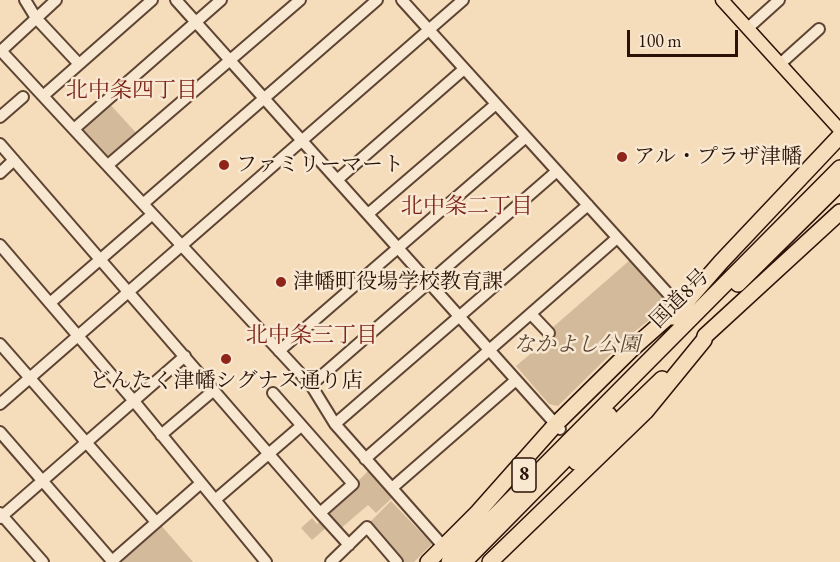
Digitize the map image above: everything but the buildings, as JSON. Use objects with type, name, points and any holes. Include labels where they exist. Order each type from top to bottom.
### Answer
[{"type":"highway","points":[[428,562],[480,519],[558,426],[632,349],[668,317],[677,313],[725,266],[840,136]]},
{"type":"highway","name":"国道8号","points":[[449,562],[480,519],[840,168]]},
{"type":"highway","name":"国道8号","points":[[464,562],[840,183]]},
{"type":"highway","points":[[472,562],[592,447],[749,290],[840,212]]},
{"type":"highway","name":"8","points":[[480,519],[501,501],[595,396],[677,313]]},
{"type":"highway","points":[[490,562],[506,542],[589,461],[651,405],[705,336]]},
{"type":"main road","points":[[724,1],[840,130]]},
{"type":"street","points":[[26,0],[36,18],[79,64]]},
{"type":"street","points":[[56,0],[3,49],[4,54],[311,385],[335,424],[444,547]]},
{"type":"street","points":[[43,96],[152,0]]},
{"type":"street","points":[[176,0],[558,426]]},
{"type":"street","points":[[74,129],[221,0]]},
{"type":"street","points":[[108,165],[300,0]]},
{"type":"street","points":[[144,203],[377,0]]},
{"type":"street","points":[[402,0],[617,238],[677,313]]},
{"type":"street","points":[[0,404],[463,0]]},
{"type":"street","points":[[748,28],[779,0]]},
{"type":"street","points":[[780,64],[819,29]]},
{"type":"street","points":[[338,180],[465,69]]},
{"type":"street","points":[[0,117],[23,97]]},
{"type":"street","points":[[368,214],[496,104]]},
{"type":"street","points":[[279,351],[526,137]]},
{"type":"street","points":[[0,144],[349,545]]},
{"type":"street","points":[[0,173],[14,160]]},
{"type":"street","points":[[311,385],[557,171]]},
{"type":"street","points":[[335,424],[588,205]]},
{"type":"street","points":[[50,303],[148,218]]},
{"type":"street","points":[[365,459],[617,238]]},
{"type":"street","points":[[0,245],[133,400],[266,562]]},
{"type":"street","points":[[531,315],[549,333]]},
{"type":"street","points":[[0,344],[156,522]]},
{"type":"street","points":[[43,562],[1,515],[185,356]]},
{"type":"street","points":[[392,488],[516,380]]},
{"type":"street","points":[[161,435],[214,390]]},
{"type":"street","points":[[273,393],[353,484],[320,513]]},
{"type":"street","points":[[215,500],[302,426]]},
{"type":"street","points":[[0,432],[112,562],[201,483]]},
{"type":"street","points":[[331,562],[367,527],[391,560]]},
{"type":"green space","points":[[107,101],[139,136],[108,159],[79,127]]},
{"type":"green space","name":"なかよし公園","points":[[630,260],[670,304],[630,335],[558,406],[549,404],[516,366],[547,340],[544,335]]},
{"type":"green space","points":[[368,471],[392,498],[376,513],[368,505],[339,530],[328,517],[328,512]]},
{"type":"green space","points":[[391,501],[432,544],[414,562],[403,562],[368,524]]},
{"type":"green space","points":[[312,518],[317,524],[321,520],[327,527],[312,540],[301,528]]},
{"type":"green space","points":[[159,523],[193,562],[123,562],[119,557]]},
{"type":"waterway","points":[[0,57],[25,84]]},
{"type":"place","name":"アル・プラザ津幡","points":[[622,157]]},
{"type":"place","name":"ファミリーマート","points":[[224,165]]},
{"type":"place","name":"津幡町役場学校教育課","points":[[281,282]]},
{"type":"place","name":"どんたく津幡シグナス通り店","points":[[226,359]]},
{"type":"district","name":"北中条四丁目","points":[[132,91]]},
{"type":"district","name":"北中条二丁目","points":[[467,207]]},
{"type":"district","name":"北中条三丁目","points":[[312,336]]}]
